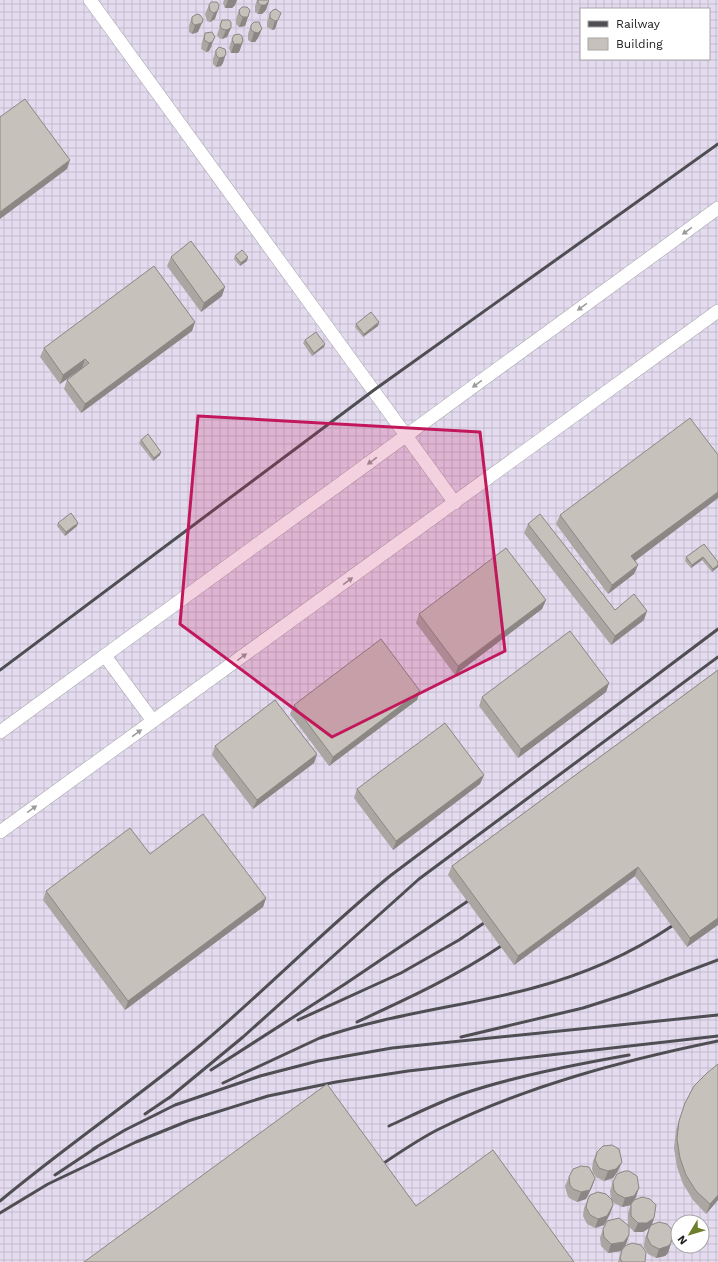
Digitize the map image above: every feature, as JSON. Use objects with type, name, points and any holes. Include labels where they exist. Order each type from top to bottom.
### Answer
[{"type":"lane","points":[[90,0],[456,503]]},
{"type":"lane","points":[[0,732],[718,208]]},
{"type":"lane","points":[[0,832],[456,503],[718,311]]},
{"type":"lane","points":[[105,656],[153,721]]},
{"type":"highlighted area","points":[[198,416],[480,432],[505,651],[332,737],[180,624]]},
{"type":"shaded area","points":[[0,0],[718,0],[718,1262],[0,1262]]},
{"type":"building","points":[[258,0],[269,1],[265,5],[261,5],[258,3]]},
{"type":"building","points":[[211,2],[217,2],[219,5],[218,10],[214,13],[210,11],[209,5]]},
{"type":"building","points":[[242,7],[247,7],[250,10],[248,17],[243,17],[240,15],[239,10]]},
{"type":"building","points":[[276,9],[281,13],[278,20],[275,21],[270,18],[270,13]]},
{"type":"building","points":[[197,14],[203,19],[202,23],[195,25],[192,23],[192,17]]},
{"type":"building","points":[[222,20],[229,20],[231,22],[231,28],[226,30],[222,29],[220,26]]},
{"type":"building","points":[[254,22],[259,22],[262,29],[258,33],[251,30],[251,25]]},
{"type":"building","points":[[212,32],[215,37],[212,42],[209,43],[204,40],[205,33]]},
{"type":"building","points":[[239,34],[242,36],[243,41],[241,44],[234,44],[232,39],[234,35]]},
{"type":"building","points":[[219,47],[225,49],[226,54],[224,57],[219,58],[216,55],[216,50]]},
{"type":"building","points":[[25,99],[70,160],[0,212],[0,117]]},
{"type":"building","points":[[191,241],[225,287],[204,303],[171,257]]},
{"type":"building","points":[[242,250],[248,257],[241,263],[235,256]]},
{"type":"building","points":[[154,266],[195,322],[85,404],[67,380],[89,363],[85,359],[63,375],[44,348]]},
{"type":"building","points":[[371,312],[379,322],[364,334],[356,324]]},
{"type":"building","points":[[316,332],[325,344],[314,353],[305,340]]},
{"type":"building","points":[[690,418],[718,455],[718,492],[631,556],[638,565],[612,585],[560,515]]},
{"type":"building","points":[[148,434],[161,452],[154,458],[141,440]]},
{"type":"building","points":[[71,513],[78,523],[66,532],[58,523]]},
{"type":"building","points":[[540,514],[615,610],[634,594],[647,611],[615,636],[528,524]]},
{"type":"building","points":[[704,544],[718,562],[718,565],[713,569],[703,557],[692,565],[686,557]]},
{"type":"building","points":[[506,548],[546,600],[458,666],[419,614]]},
{"type":"building","points":[[570,631],[609,683],[521,749],[482,697]]},
{"type":"building","points":[[381,639],[420,691],[333,757],[294,705]]},
{"type":"building","points":[[718,670],[718,918],[690,938],[638,867],[518,956],[452,866]]},
{"type":"building","points":[[275,700],[317,754],[257,800],[215,746]]},
{"type":"building","points":[[445,723],[484,775],[396,841],[357,789]]},
{"type":"building","points":[[203,814],[266,898],[128,1001],[46,891],[130,828],[150,854]]},
{"type":"building","points":[[718,1064],[718,1195],[710,1204],[696,1191],[686,1175],[680,1158],[677,1139],[679,1121],[685,1103],[694,1086]]},
{"type":"building","points":[[327,1084],[416,1206],[493,1150],[574,1262],[84,1262]]},
{"type":"building","points":[[612,1145],[619,1149],[622,1162],[616,1169],[608,1171],[599,1168],[595,1160],[597,1152],[603,1146]]},
{"type":"building","points":[[581,1166],[589,1167],[595,1178],[590,1190],[581,1192],[573,1189],[570,1185],[569,1177],[573,1169]]},
{"type":"building","points":[[629,1171],[637,1176],[639,1188],[634,1196],[625,1198],[617,1194],[614,1190],[613,1182],[617,1174]]},
{"type":"building","points":[[598,1192],[606,1194],[612,1200],[613,1205],[607,1216],[598,1219],[590,1215],[586,1207],[590,1195]]},
{"type":"building","points":[[642,1197],[650,1199],[656,1205],[654,1218],[647,1223],[638,1223],[631,1216],[631,1204],[634,1200]]},
{"type":"building","points":[[619,1218],[629,1226],[629,1235],[624,1242],[611,1244],[604,1237],[603,1229],[607,1221]]},
{"type":"building","points":[[659,1222],[667,1224],[670,1228],[670,1244],[668,1246],[659,1249],[651,1245],[647,1237],[651,1225]]},
{"type":"building","points":[[632,1243],[641,1245],[646,1252],[645,1262],[622,1262],[620,1258],[622,1250],[625,1246]]},
{"type":"railway","points":[[0,670],[374,390],[718,144]]},
{"type":"railway","points":[[0,1201],[203,1043],[342,917],[390,876],[718,629]]},
{"type":"railway","points":[[169,1098],[243,1037],[419,879],[718,657]]},
{"type":"railway","points":[[211,1070],[345,984],[468,901]]},
{"type":"railway","points":[[298,1020],[401,973],[459,940],[484,923]]},
{"type":"railway","points":[[320,1038],[372,1023],[506,995],[551,983],[605,963],[622,955],[672,926]]},
{"type":"railway","points":[[357,1022],[448,978],[501,946]]},
{"type":"railway","points":[[461,1037],[583,1008],[627,994],[718,960]]},
{"type":"railway","points":[[93,1149],[125,1130],[175,1105],[260,1076],[318,1061],[392,1048],[718,1015]]},
{"type":"railway","points":[[223,1083],[324,1036]]},
{"type":"railway","points":[[0,1213],[48,1184],[136,1142],[188,1121],[268,1096],[336,1082],[408,1071],[718,1036]]},
{"type":"railway","points":[[378,1167],[414,1143],[437,1130],[505,1100],[574,1076],[610,1066],[718,1041]]},
{"type":"railway","points":[[389,1126],[443,1101],[482,1088],[545,1072],[629,1055]]},
{"type":"railway","points":[[145,1114],[173,1095]]},
{"type":"railway","points":[[55,1175],[97,1147]]}]
